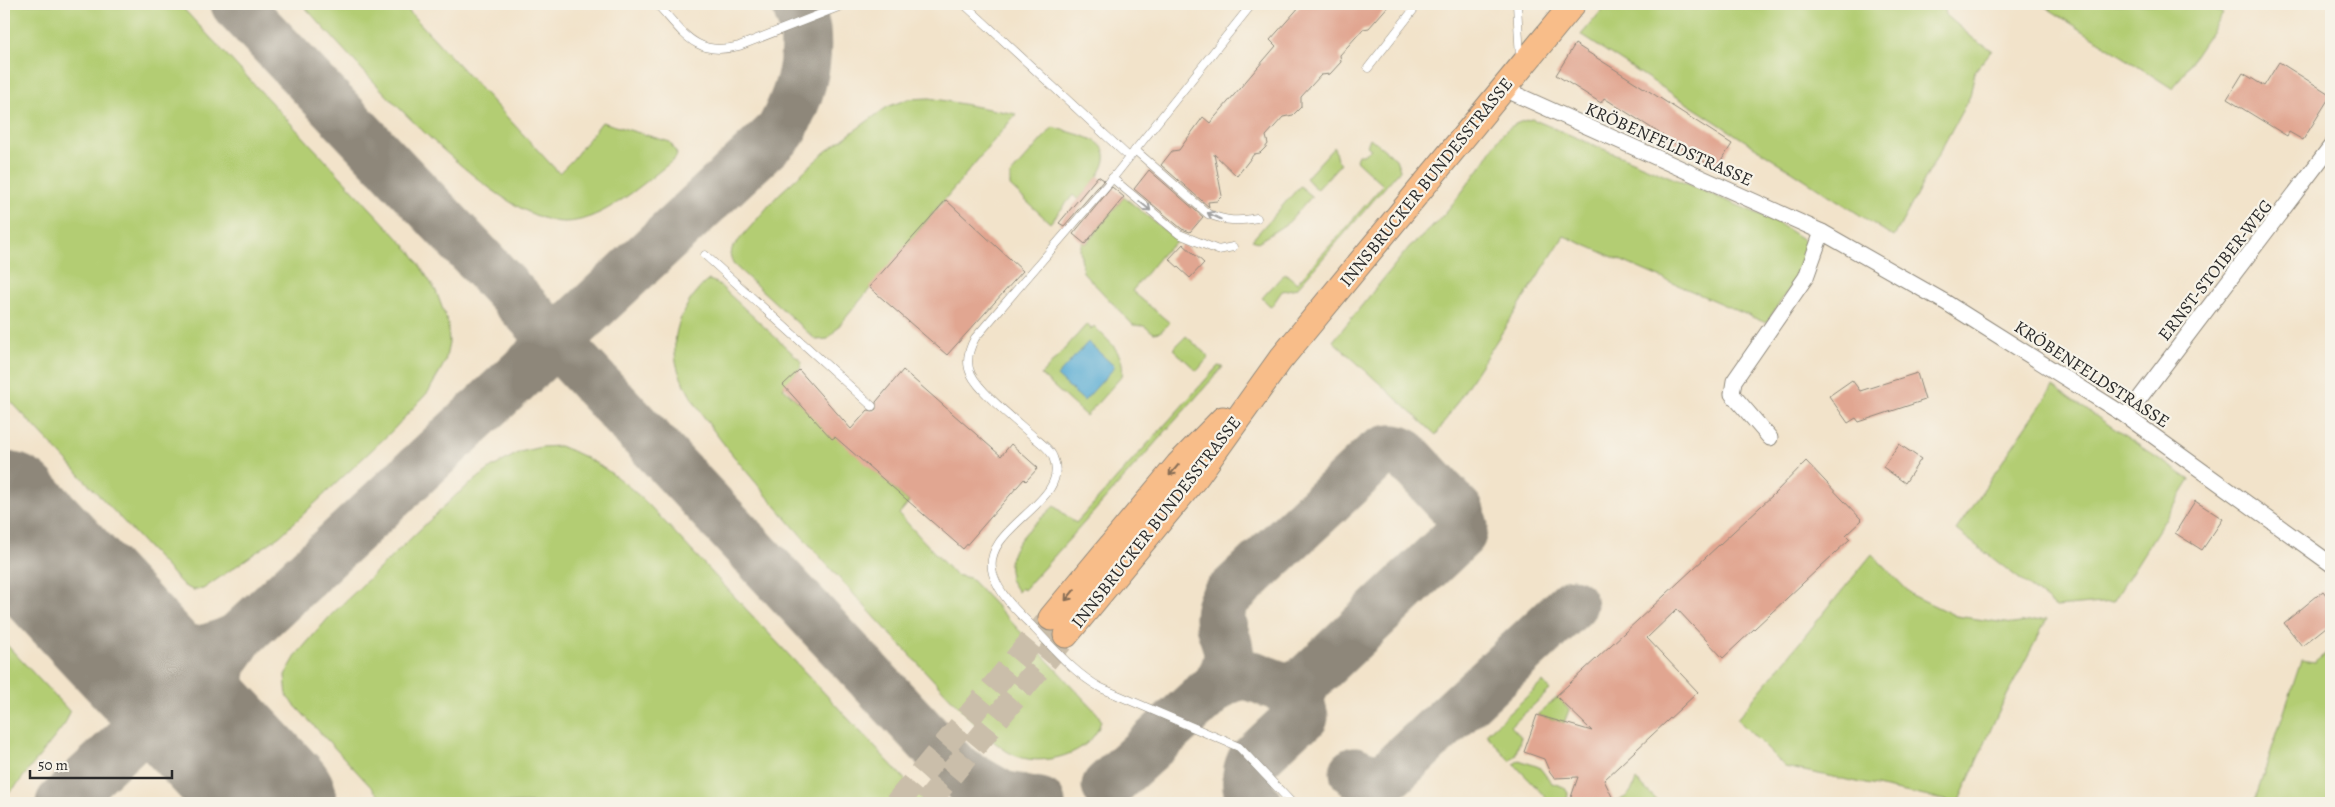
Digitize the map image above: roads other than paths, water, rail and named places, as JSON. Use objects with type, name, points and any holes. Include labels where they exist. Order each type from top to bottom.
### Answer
[{"type":"main road","name":"INNSBRUCKER BUNDESSTRASSE","points":[[1058,626],[1109,565],[1197,476],[1280,360],[1573,4]]},
{"type":"street","name":"KRÖBENFELDSTRASSE","points":[[1502,88],[1822,232],[1945,302],[2126,416],[2331,564]]},
{"type":"street","name":"ERNST-STOIBER-WEG","points":[[2126,416],[2331,146]]},
{"type":"street","points":[[1770,438],[1732,394],[1734,381],[1806,277],[1822,232]]},
{"type":"lane","points":[[656,4],[700,46],[711,50],[724,50],[739,46],[846,4]]},
{"type":"lane","points":[[964,4],[1129,157]]},
{"type":"lane","points":[[1252,4],[1112,178],[975,338],[968,360],[970,374],[981,388],[1047,449],[1056,467],[1052,486],[1045,496],[1003,537],[993,553],[992,572],[1000,590],[1011,604],[1081,676],[1101,688],[1239,747],[1292,803]]},
{"type":"lane","points":[[1368,68],[1418,4]]},
{"type":"lane","points":[[1517,4],[1520,67]]},
{"type":"lane","points":[[1135,150],[1208,214],[1222,220],[1236,222],[1257,218]]},
{"type":"lane","points":[[1112,178],[1179,234],[1218,250],[1233,247]]},
{"type":"lane","points":[[705,255],[872,406]]},
{"type":"water","points":[[1088,342],[1115,367],[1084,401],[1057,376]]},
{"type":"tunnel","points":[[897,803],[1051,618]]},
{"type":"tunnel","points":[[927,803],[1066,635]]}]
